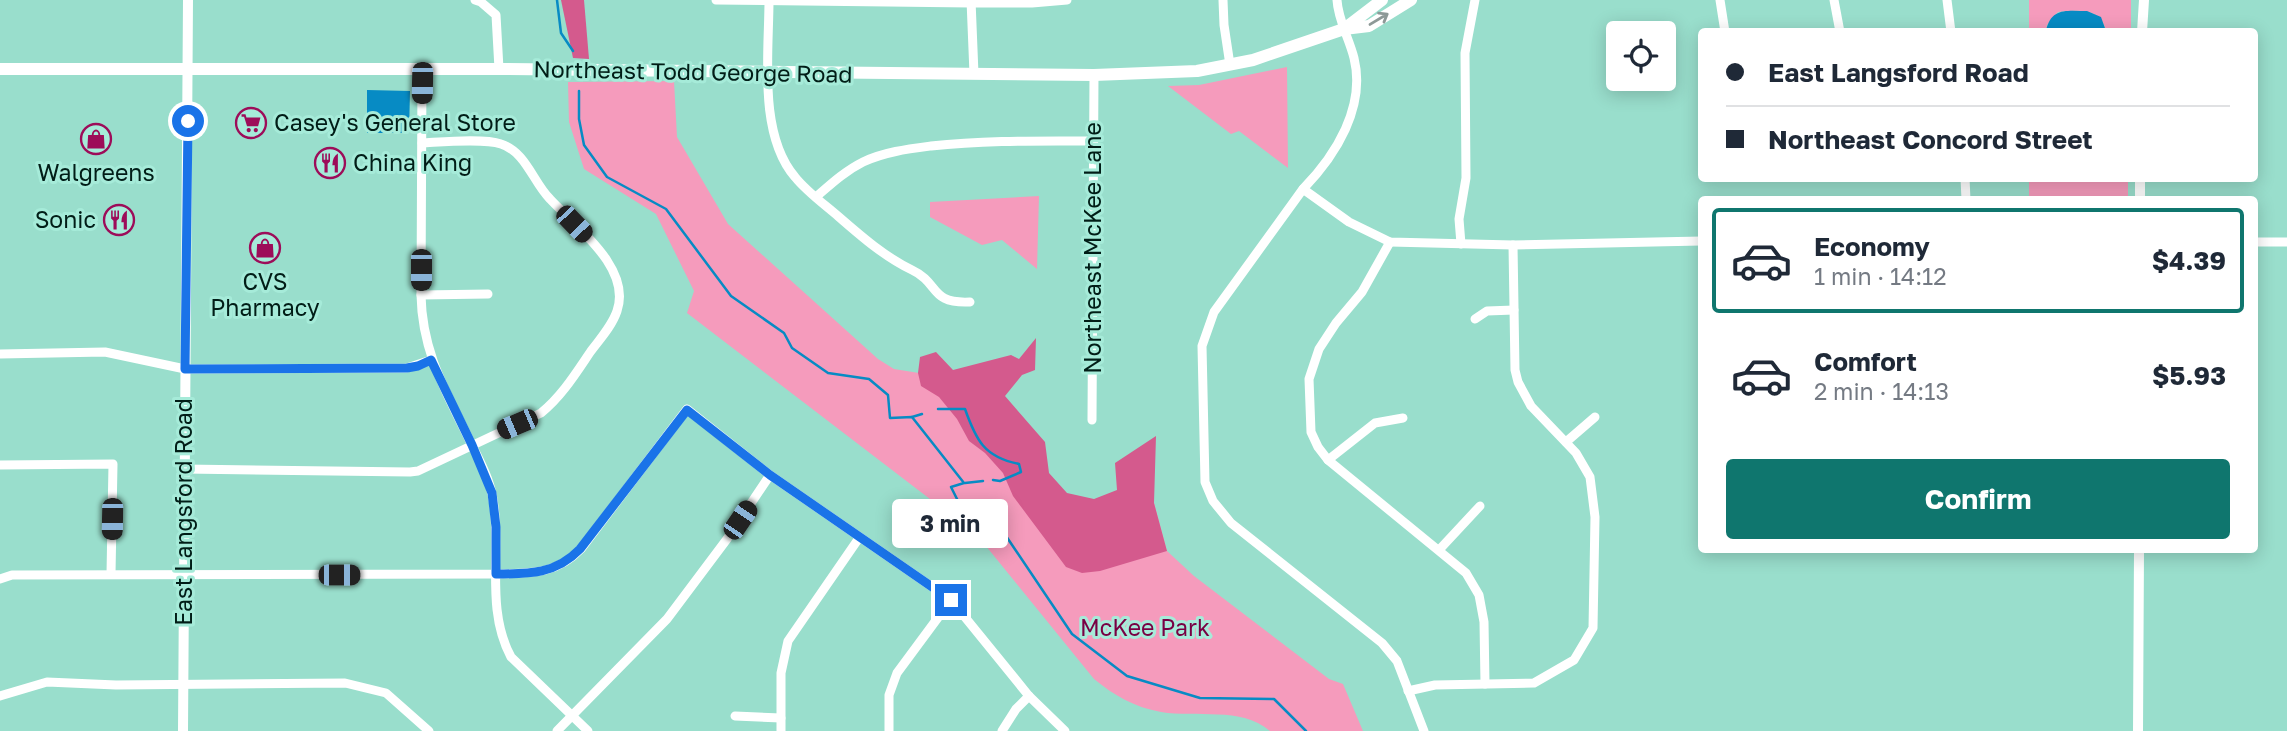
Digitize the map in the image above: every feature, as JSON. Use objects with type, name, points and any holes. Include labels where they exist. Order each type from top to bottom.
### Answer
[{"type":"main road","points":[[1344,29],[1382,0]]},
{"type":"main road","points":[[1344,29],[1369,26],[1411,0]]},
{"type":"main road","name":"Northeast Todd George Road","points":[[0,69],[499,69],[769,74],[1094,75],[1196,71],[1253,61],[1344,29]]},
{"type":"street","name":"East Langsford Road","points":[[183,731],[188,0]]},
{"type":"street","points":[[475,0],[496,15],[499,69]]},
{"type":"street","points":[[716,0],[1032,3],[1067,0]]},
{"type":"street","points":[[769,0],[771,121],[778,149],[795,178],[874,247],[926,279],[936,293],[952,303],[970,302]]},
{"type":"street","points":[[1223,0],[1230,65]]},
{"type":"street","points":[[1337,0],[1354,59],[1356,85],[1353,112],[1341,139],[1315,177],[1303,189],[1213,312],[1202,346],[1205,482],[1213,501],[1231,523],[1382,643],[1397,661],[1424,731]]},
{"type":"street","points":[[1461,244],[1459,219],[1466,178],[1465,53],[1475,0]]},
{"type":"street","points":[[1720,0],[1724,28]]},
{"type":"street","points":[[1835,0],[1839,28]]},
{"type":"street","points":[[1947,0],[1950,28]]},
{"type":"street","points":[[2142,28],[2144,0]]},
{"type":"street","points":[[971,1],[974,74]]},
{"type":"street","points":[[422,69],[422,327],[431,360],[492,493],[496,527],[497,619],[507,650],[587,731]]},
{"type":"street","name":"Northeast McKee Lane","points":[[1092,420],[1094,75]]},
{"type":"street","points":[[816,197],[843,173],[864,162],[910,149],[975,141],[1093,141]]},
{"type":"street","points":[[184,469],[418,471],[541,413],[557,398],[617,313],[620,288],[610,264],[546,195],[514,151],[493,142],[422,143]]},
{"type":"street","points":[[1303,189],[1349,222],[1390,242],[1513,245],[1698,241]]},
{"type":"street","points":[[1390,242],[1362,292],[1319,349],[1309,379],[1311,432],[1328,460],[1466,573],[1479,595],[1484,622],[1485,684]]},
{"type":"street","points":[[2258,242],[2287,242]]},
{"type":"street","points":[[1409,691],[1435,685],[1534,682],[1574,660],[1593,628],[1595,517],[1590,477],[1566,442],[1531,406],[1518,382],[1513,245]]},
{"type":"street","points":[[421,295],[488,294]]},
{"type":"street","points":[[1475,319],[1487,311],[1514,310]]},
{"type":"street","points":[[0,355],[105,352],[185,369],[407,368],[431,360]]},
{"type":"street","points":[[0,579],[12,575],[531,573],[568,562],[687,410],[770,475],[951,600],[1029,696],[1065,731]]},
{"type":"street","points":[[1566,442],[1595,417]]},
{"type":"street","points":[[1328,460],[1375,423],[1403,418]]},
{"type":"street","points":[[0,465],[113,464],[111,574]]},
{"type":"street","points":[[557,731],[667,619],[727,539],[770,475]]},
{"type":"street","points":[[1439,550],[1480,506]]},
{"type":"street","points":[[781,731],[781,673],[788,641],[859,538]]},
{"type":"street","points":[[2138,731],[2139,553]]},
{"type":"street","points":[[889,731],[889,695],[897,673],[951,600]]},
{"type":"street","points":[[0,696],[47,682],[345,682],[386,693],[429,731]]},
{"type":"street","points":[[1002,731],[1016,709],[1029,696]]},
{"type":"street","points":[[736,716],[781,718]]},
{"type":"green space","points":[[2029,0],[2131,0],[2131,28],[2105,28],[2094,14],[2073,11],[2058,12],[2046,28],[2029,28]]},
{"type":"green space","points":[[1287,67],[1288,168],[1239,131],[1231,134],[1168,86],[1199,85]]},
{"type":"green space","name":"McKee Park","points":[[674,81],[677,137],[728,224],[878,359],[894,369],[950,378],[992,405],[1073,509],[1154,503],[1167,551],[1194,576],[1329,679],[1343,684],[1363,731],[1270,731],[1246,718],[1161,712],[1117,696],[1094,679],[977,535],[687,313],[694,291],[656,214],[584,169],[569,122],[568,82]]},
{"type":"green space","points":[[2029,182],[2128,182],[2128,196],[2029,196]]},
{"type":"green space","points":[[1039,196],[1037,269],[1002,240],[982,245],[930,217],[930,202]]},
{"type":"shaded area","points":[[561,0],[584,0],[589,59],[573,58]]},
{"type":"shaded area","points":[[1036,338],[1035,370],[1022,375],[1005,396],[1045,442],[1049,473],[1067,493],[1094,499],[1117,490],[1115,463],[1156,436],[1154,503],[1167,551],[1100,571],[1082,573],[1066,567],[1013,496],[1003,473],[985,453],[969,441],[957,419],[939,397],[921,386],[918,373],[920,357],[936,352],[953,370],[1011,355],[1019,359]]},
{"type":"water","points":[[2087,11],[2101,17],[2105,28],[2047,28],[2056,14]]},
{"type":"water","points":[[367,90],[410,91],[409,133],[367,133]]},
{"type":"waterway","points":[[557,0],[561,33],[573,51]]},
{"type":"waterway","points":[[579,91],[579,119],[584,145],[607,177],[666,209],[731,296],[784,333],[792,348],[828,373],[869,379],[888,395],[890,418],[912,417],[964,483],[951,487],[964,513],[1004,533],[1072,634],[1127,676],[1200,698],[1274,699],[1306,731]]},
{"type":"waterway","points":[[938,409],[965,409],[983,446],[997,457],[1019,464],[1021,472],[1000,481],[993,480]]},
{"type":"waterway","points":[[912,417],[922,414]]},
{"type":"waterway","points":[[965,483],[983,481]]},
{"type":"place","name":"Casey's General Store","points":[[251,123]]},
{"type":"place","name":"Walgreens","points":[[96,139]]},
{"type":"place","name":"China King","points":[[330,163]]},
{"type":"place","name":"Sonic","points":[[119,220]]},
{"type":"place","name":"CVS Pharmacy","points":[[265,248]]},
{"type":"route","points":[[188,121],[185,369],[407,368],[431,360],[492,493],[496,527],[496,574],[531,573],[568,562],[687,410],[770,475],[951,600]]}]
